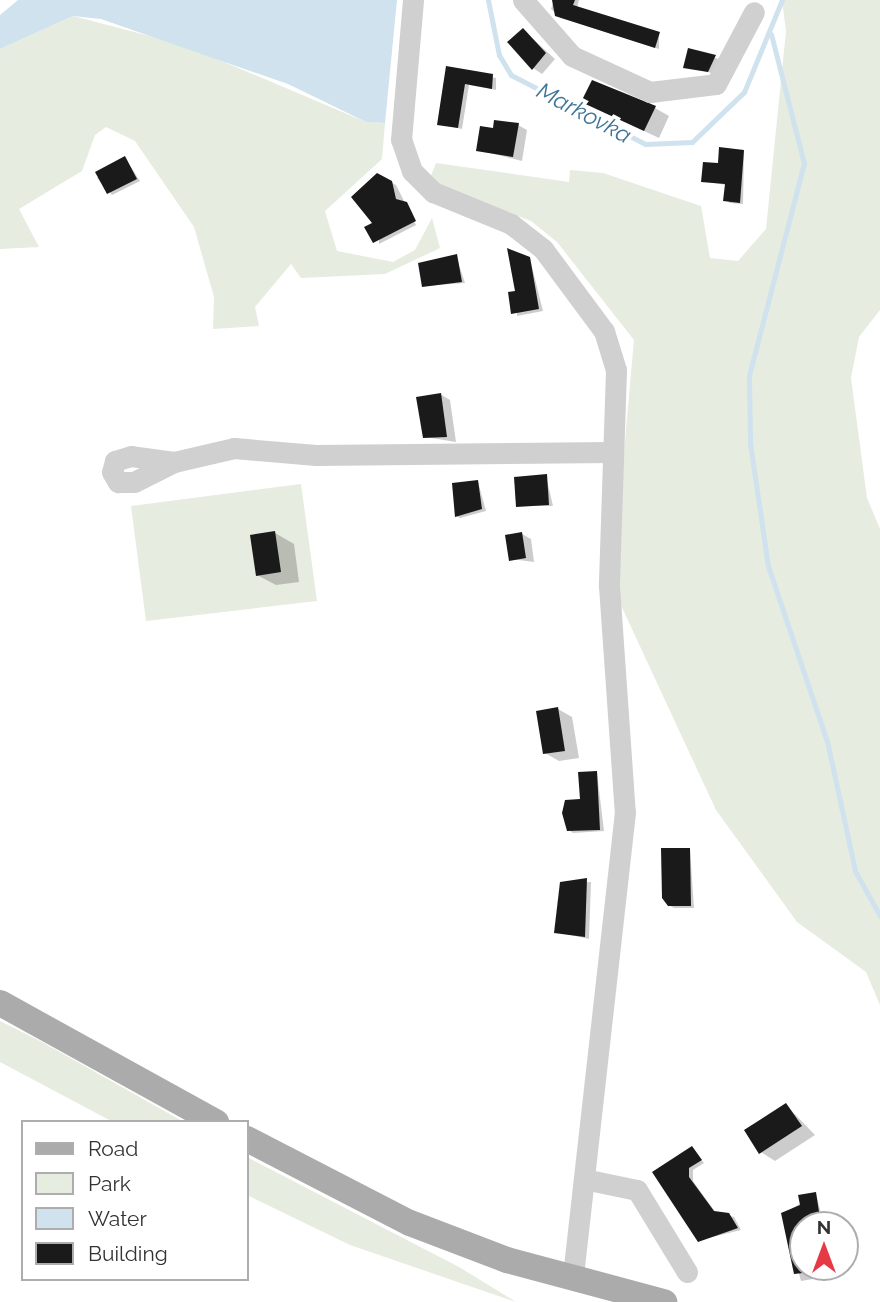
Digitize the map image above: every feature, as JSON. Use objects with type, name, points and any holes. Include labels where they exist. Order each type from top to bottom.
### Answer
[{"type":"main road","points":[[0,1003],[212,1120]]},
{"type":"main road","points":[[248,1140],[410,1223],[573,1279],[664,1302]]},
{"type":"street","points":[[413,0],[401,139],[412,171],[433,192],[511,224],[543,249],[604,331],[616,370],[609,586],[625,812],[573,1279]]},
{"type":"street","points":[[523,0],[572,56],[650,92],[716,84],[754,12]]},
{"type":"street","points":[[174,462],[234,448],[316,455],[612,452]]},
{"type":"street","points":[[584,1179],[637,1189],[687,1272]]},
{"type":"green space","points":[[782,0],[880,0],[880,310],[859,337],[851,378],[867,498],[880,529],[880,1005],[866,972],[797,922],[716,810],[612,586],[634,340],[557,242],[531,221],[428,183],[436,163],[569,182],[570,170],[603,173],[701,206],[710,258],[738,261],[766,229],[786,31]]},
{"type":"green space","points":[[73,16],[184,45],[366,122],[385,123],[382,159],[325,211],[337,251],[393,262],[415,250],[432,218],[440,248],[385,274],[301,278],[291,264],[255,307],[259,326],[213,329],[214,297],[194,227],[135,141],[106,127],[95,135],[82,171],[19,209],[39,247],[0,249],[0,49]]},
{"type":"green space","points":[[301,484],[317,601],[146,621],[131,506]]},
{"type":"green space","points":[[0,1021],[180,1120],[109,1120],[0,1062]]},
{"type":"green space","points":[[248,1158],[459,1267],[516,1302],[350,1245],[248,1195]]},
{"type":"water","points":[[18,0],[397,0],[385,123],[366,122],[288,84],[101,19],[73,16],[0,49],[0,15]]},
{"type":"building","points":[[552,0],[575,0],[573,5],[660,32],[655,48],[555,16]]},
{"type":"building","points":[[523,28],[546,53],[532,70],[507,42]]},
{"type":"building","points":[[688,48],[716,55],[708,72],[683,68]]},
{"type":"building","points":[[446,66],[493,74],[492,89],[465,84],[458,128],[437,125]]},
{"type":"building","points":[[592,80],[656,106],[644,131],[581,102]]},
{"type":"building","points":[[494,120],[519,123],[513,157],[476,151],[480,126],[493,128]]},
{"type":"building","points":[[719,147],[744,150],[740,203],[723,201],[725,184],[701,182],[703,162],[718,163]]},
{"type":"building","points":[[125,156],[137,179],[107,194],[95,172]]},
{"type":"building","points":[[377,173],[392,181],[396,199],[407,202],[416,221],[373,243],[364,227],[372,223],[351,197]]},
{"type":"building","points":[[507,248],[530,257],[539,309],[511,314],[508,292],[515,291]]},
{"type":"building","points":[[457,254],[462,282],[422,287],[418,263]]},
{"type":"building","points":[[441,393],[447,437],[423,438],[416,397]]},
{"type":"building","points":[[547,474],[549,505],[516,507],[514,477]]},
{"type":"building","points":[[478,480],[482,509],[455,517],[452,483]]},
{"type":"building","points":[[275,531],[281,572],[256,576],[250,535]]},
{"type":"building","points":[[522,532],[526,558],[509,561],[505,535]]},
{"type":"building","points":[[558,707],[565,751],[543,754],[536,711]]},
{"type":"building","points":[[597,771],[600,830],[567,831],[562,813],[565,800],[580,799],[578,772]]},
{"type":"building","points":[[661,848],[690,848],[691,906],[668,906],[662,898]]},
{"type":"building","points":[[587,878],[585,937],[554,933],[560,882]]},
{"type":"building","points":[[786,1103],[802,1126],[759,1154],[744,1130]]},
{"type":"building","points":[[692,1146],[702,1160],[689,1168],[689,1177],[714,1211],[729,1213],[738,1228],[698,1242],[652,1172]]},
{"type":"building","points":[[816,1192],[819,1211],[789,1211],[789,1251],[781,1213],[800,1205],[798,1195]]},
{"type":"waterway","name":"Markovka","points":[[488,0],[499,55],[511,75],[645,144],[692,142],[744,92],[782,0]]},
{"type":"waterway","points":[[771,34],[804,163],[749,376],[750,443],[768,566],[827,741],[855,871],[880,916]]}]
